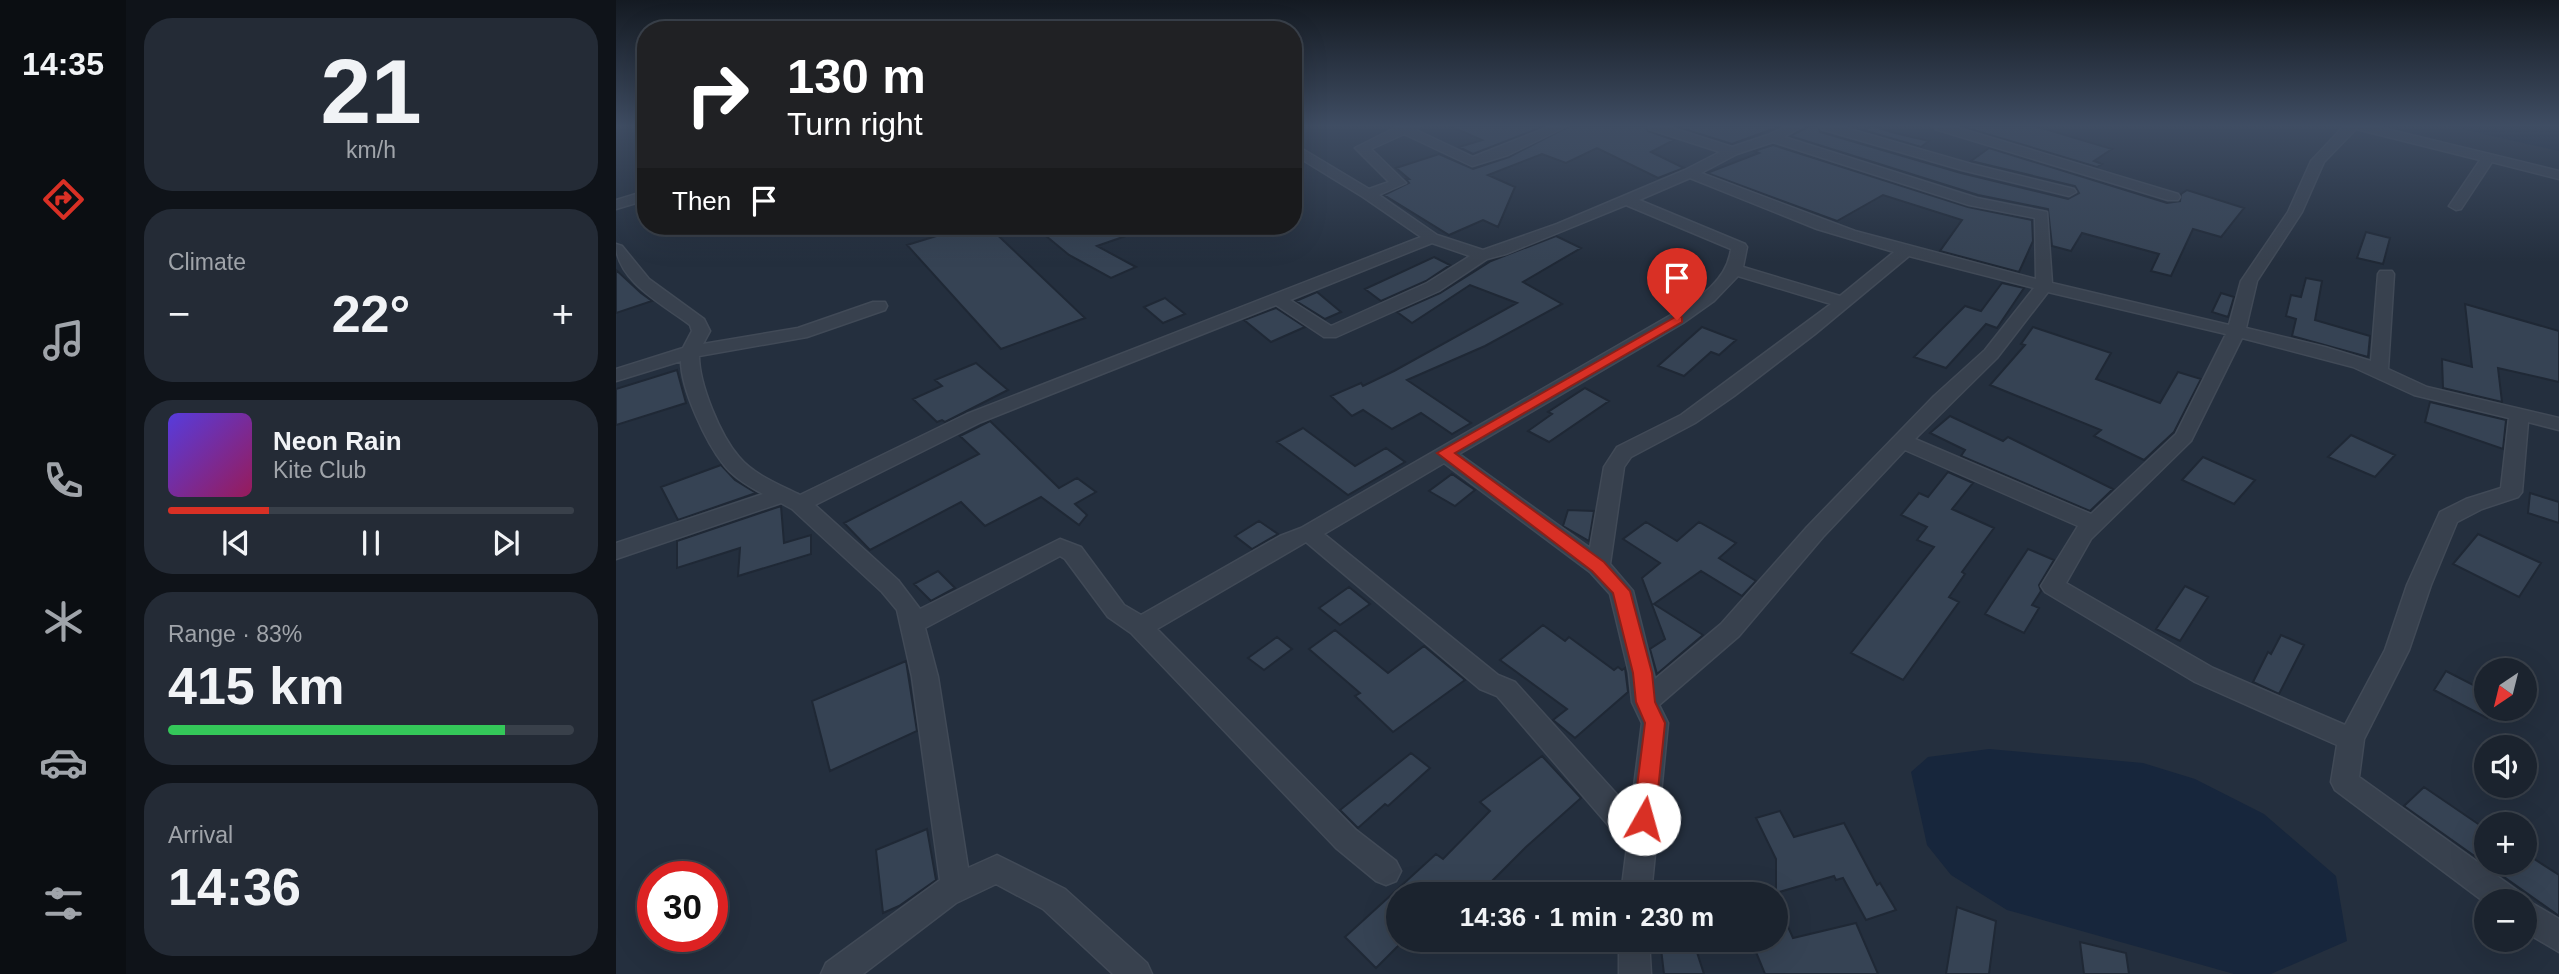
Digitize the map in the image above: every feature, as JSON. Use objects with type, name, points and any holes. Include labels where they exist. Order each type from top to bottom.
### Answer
[{"type":"street","points":[[1330,171],[1432,238],[1482,255]]},
{"type":"street","points":[[1368,194],[1399,183],[1387,171]]},
{"type":"street","points":[[1277,299],[1329,333],[1433,287],[1482,255],[1500,251],[1693,171]]},
{"type":"street","points":[[1646,702],[1730,630],[1815,531],[1991,354],[2044,286],[2042,215],[1974,202],[1878,171]]},
{"type":"street","points":[[1985,171],[2069,192]]},
{"type":"street","points":[[2089,171],[2173,197]]},
{"type":"street","points":[[2313,171],[2295,212],[2249,281],[2236,332],[2184,437],[2084,534],[2053,586],[2204,675],[2351,739]]},
{"type":"street","points":[[2456,205],[2479,171]]},
{"type":"street","points":[[1690,173],[1748,200],[1860,239],[2319,351],[2379,372],[2421,391],[2559,424]]},
{"type":"street","points":[[616,205],[637,198]]},
{"type":"street","points":[[1140,627],[1288,541],[1309,533],[1677,320],[1715,293],[1740,261],[1739,247],[1626,200]]},
{"type":"street","points":[[616,551],[791,499],[974,418],[1432,238]]},
{"type":"street","points":[[616,248],[643,282],[698,323],[701,331],[690,352],[690,370],[708,421],[732,462],[761,484],[791,499],[890,586],[908,607],[925,677],[956,889]]},
{"type":"street","points":[[1598,566],[1614,467],[1624,452],[1688,419],[1717,399],[1906,250]]},
{"type":"street","points":[[1734,270],[1843,302]]},
{"type":"street","points":[[2379,372],[2386,274]]},
{"type":"street","points":[[616,375],[690,352],[801,333],[879,306]]},
{"type":"street","points":[[2491,889],[2345,782],[2351,739],[2397,650],[2419,585],[2448,517],[2474,504],[2511,492],[2519,414]]},
{"type":"street","points":[[1902,441],[2094,524]]},
{"type":"street","points":[[1444,453],[1598,566],[1621,591],[1642,673],[1646,702],[1655,723],[1637,882]]},
{"type":"street","points":[[1309,533],[1489,682],[1506,689],[1641,842]]},
{"type":"street","points":[[912,623],[1060,547],[1073,553],[1116,611],[1140,627],[1346,839],[1386,871]]},
{"type":"street","points":[[837,974],[956,889],[997,869],[1054,899],[1136,974]]},
{"type":"street","points":[[2537,922],[2559,937]]},
{"type":"street","points":[[1634,952],[1635,974]]},
{"type":"water","points":[[1989,749],[2143,763],[2195,779],[2264,814],[2336,876],[2347,941],[2271,974],[2234,974],[2007,910],[1951,875],[1927,845],[1911,772],[1928,757]]},
{"type":"building","points":[[1400,171],[1497,171],[1488,175],[1515,187],[1498,227],[1483,220],[1449,235],[1384,195],[1409,183],[1406,179],[1409,179]]},
{"type":"building","points":[[1645,171],[1675,171],[1658,178]]},
{"type":"building","points":[[1856,171],[1968,207],[2032,220],[2033,241],[2019,272],[1940,251],[1962,220],[1883,195],[1837,221],[1707,173]]},
{"type":"building","points":[[1903,171],[1956,171],[2068,199],[2079,193],[2075,186],[2014,171],[2065,171],[2167,203],[2180,201],[2181,194],[2187,190],[2244,208],[2221,237],[2193,229],[2171,276],[2151,271],[2159,254],[2082,233],[2071,251],[2052,246],[2048,209],[1978,195]]},
{"type":"building","points":[[2366,232],[2390,238],[2383,264],[2357,258]]},
{"type":"building","points":[[940,235],[997,235],[1085,318],[1001,349],[907,245]]},
{"type":"building","points":[[1045,235],[1129,235],[1097,246],[1136,267],[1111,278],[1069,255]]},
{"type":"building","points":[[1556,236],[1581,248],[1523,282],[1562,304],[1485,346],[1407,380],[1471,423],[1452,434],[1421,413],[1392,429],[1363,410],[1352,416],[1331,396],[1361,383],[1363,386],[1394,371],[1517,303],[1470,285],[1412,323],[1397,312],[1440,293],[1491,261]]},
{"type":"building","points":[[1434,257],[1450,265],[1426,281],[1381,301],[1365,289]]},
{"type":"building","points":[[616,270],[641,293],[652,301],[616,313]]},
{"type":"building","points":[[2306,278],[2322,281],[2315,320],[2370,336],[2368,357],[2292,336],[2296,319],[2286,316],[2291,295],[2301,297]]},
{"type":"building","points":[[2002,283],[2024,288],[1997,328],[1986,324],[1946,368],[1914,357],[1965,306],[1981,311]]},
{"type":"building","points":[[1317,292],[1341,312],[1325,319],[1296,301]]},
{"type":"building","points":[[2221,293],[2234,297],[2228,317],[2212,312]]},
{"type":"building","points":[[1165,298],[1185,314],[1163,323],[1144,307]]},
{"type":"building","points":[[2465,304],[2559,331],[2559,382],[2498,368],[2502,402],[2443,388],[2442,359],[2472,367]]},
{"type":"building","points":[[1276,308],[1305,327],[1271,342],[1244,320]]},
{"type":"building","points":[[1702,327],[1736,340],[1719,355],[1711,352],[1684,376],[1658,366]]},
{"type":"building","points":[[2033,327],[2111,353],[2096,379],[2160,403],[2178,372],[2201,379],[2174,432],[2144,460],[2094,436],[2101,430],[1990,385],[2025,345],[2021,344]]},
{"type":"building","points":[[976,363],[1008,390],[945,422],[937,422],[913,399],[942,386],[935,380]]},
{"type":"building","points":[[677,370],[686,403],[616,425],[616,389]]},
{"type":"building","points":[[1585,388],[1609,401],[1549,442],[1528,431],[1552,414],[1548,412]]},
{"type":"building","points":[[2430,402],[2506,420],[2503,449],[2425,422]]},
{"type":"building","points":[[1950,416],[2003,441],[2008,437],[2113,489],[2090,511],[1961,456],[1965,450],[1930,433]]},
{"type":"building","points":[[990,421],[1059,488],[1077,478],[1096,492],[1075,504],[1087,515],[1079,525],[1041,497],[985,526],[961,502],[870,550],[844,523],[979,454],[960,436]]},
{"type":"building","points":[[1303,428],[1355,466],[1386,448],[1405,462],[1348,495],[1277,442]]},
{"type":"building","points":[[2351,435],[2395,455],[2375,477],[2328,457]]},
{"type":"building","points":[[2203,457],[2255,480],[2234,504],[2182,480]]},
{"type":"building","points":[[721,465],[735,480],[756,493],[678,520],[661,487]]},
{"type":"building","points":[[1948,472],[1973,483],[1952,509],[1994,528],[1962,572],[1965,574],[1949,597],[1959,602],[1903,680],[1851,653],[1934,547],[1917,540],[1927,527],[1901,515],[1919,493],[1928,497]]},
{"type":"building","points":[[1452,474],[1475,490],[1455,506],[1429,491]]},
{"type":"building","points":[[2530,493],[2559,502],[2559,523],[2528,513]]},
{"type":"building","points":[[781,506],[784,543],[811,535],[811,554],[738,576],[740,548],[677,568],[677,541]]},
{"type":"building","points":[[1568,510],[1594,511],[1589,541],[1563,526]]},
{"type":"building","points":[[1259,521],[1278,534],[1252,549],[1235,536]]},
{"type":"building","points":[[1646,522],[1677,541],[1699,522],[1736,543],[1719,558],[1756,581],[1742,596],[1701,571],[1654,604],[1703,635],[1657,674],[1650,649],[1665,639],[1642,578],[1660,563],[1623,539]]},
{"type":"building","points":[[2478,534],[2541,563],[2519,597],[2453,564]]},
{"type":"building","points":[[2028,549],[2054,560],[2039,585],[2041,591],[2032,605],[2039,608],[2024,633],[1985,614]]},
{"type":"building","points":[[938,571],[955,588],[931,601],[914,584]]},
{"type":"building","points":[[2185,586],[2208,597],[2180,641],[2156,629]]},
{"type":"building","points":[[1349,587],[1370,604],[1340,625],[1319,608]]},
{"type":"building","points":[[1543,625],[1565,641],[1569,637],[1614,670],[1618,667],[1622,670],[1625,668],[1628,692],[1575,738],[1553,720],[1567,709],[1500,660]]},
{"type":"building","points":[[1335,630],[1388,673],[1424,646],[1465,680],[1393,732],[1355,696],[1360,693],[1309,649]]},
{"type":"building","points":[[2281,635],[2304,645],[2279,694],[2253,682],[2268,652],[2271,654]]},
{"type":"building","points":[[1277,637],[1292,649],[1264,670],[1248,658]]},
{"type":"building","points":[[906,661],[917,731],[830,771],[812,701]]},
{"type":"building","points":[[2446,671],[2474,685],[2474,711],[2434,690]]},
{"type":"building","points":[[1411,753],[1430,768],[1388,806],[1385,804],[1358,828],[1340,810]]},
{"type":"building","points":[[1542,756],[1581,798],[1491,882],[1405,882],[1436,854],[1443,859],[1490,811],[1480,802]]},
{"type":"building","points":[[2424,787],[2474,821],[2474,856],[2404,806]]},
{"type":"building","points":[[1780,811],[1794,837],[1844,823],[1877,885],[1880,883],[1896,910],[1866,920],[1843,878],[1836,880],[1834,876],[1788,889],[1788,882],[1776,882],[1776,859],[1756,818]]},
{"type":"building","points":[[927,829],[936,880],[899,906],[883,913],[876,850]]},
{"type":"building","points":[[2537,861],[2559,875],[2559,916],[2537,900],[2537,889],[2521,889],[2501,875],[2537,875]]},
{"type":"building","points":[[1386,900],[1386,952],[1392,952],[1376,968],[1345,937]]},
{"type":"building","points":[[1957,907],[1996,921],[1989,974],[1946,974]]},
{"type":"building","points":[[1856,923],[1878,974],[1765,974],[1756,952],[1788,952],[1788,927],[1793,938]]},
{"type":"building","points":[[2080,942],[2126,953],[2129,974],[2084,974]]},
{"type":"building","points":[[1661,952],[1697,952],[1704,974],[1664,974]]},
{"type":"route","points":[[1644,819],[1655,723],[1646,702],[1642,673],[1621,591],[1598,566],[1444,453],[1677,320]]}]
